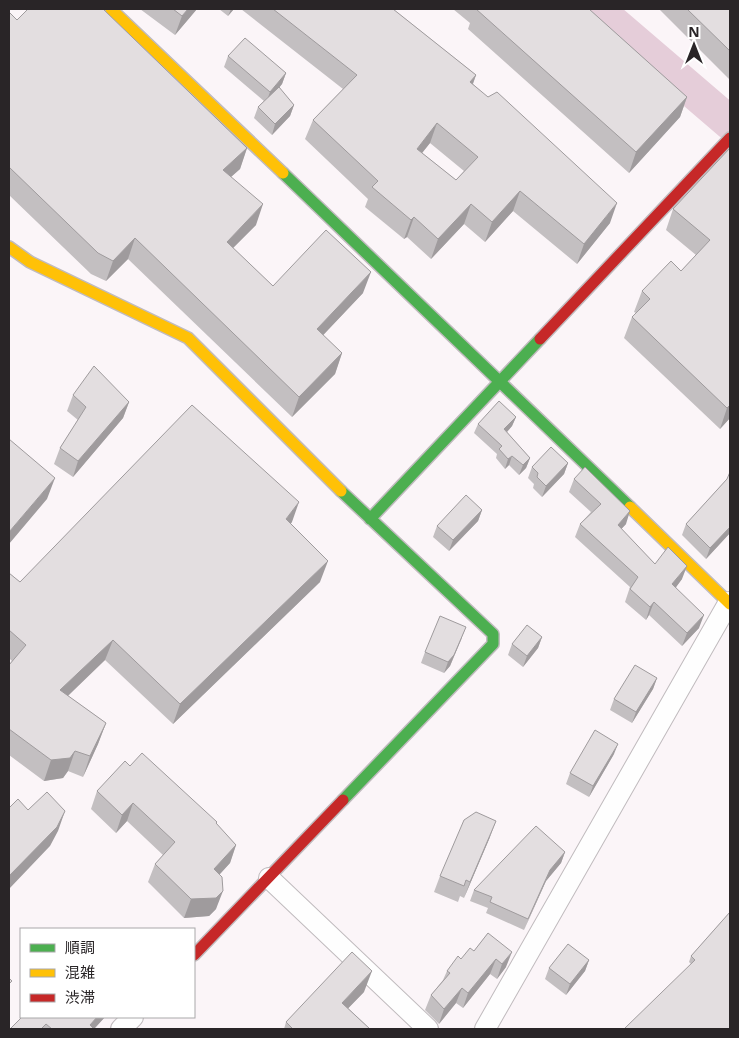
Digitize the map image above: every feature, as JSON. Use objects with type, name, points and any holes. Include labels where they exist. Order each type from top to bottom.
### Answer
[{"type":"street","points":[[111,9],[730,602],[485,1029]]},
{"type":"street","points":[[370,518],[728,141]]},
{"type":"street","points":[[9,247],[30,262],[188,338],[370,518],[493,634],[493,644],[195,954]]},
{"type":"street","points":[[269,878],[428,1029]]},
{"type":"street","points":[[121,1029],[132,1018]]},
{"type":"building","points":[[28,9],[103,9],[247,148],[223,170],[263,204],[227,242],[273,286],[326,230],[371,272],[317,329],[342,353],[299,397],[135,238],[113,261],[98,253],[9,167],[9,12],[17,20]]},
{"type":"building","points":[[173,9],[188,9],[182,16]]},
{"type":"building","points":[[273,9],[393,9],[476,75],[470,82],[488,97],[497,92],[617,203],[584,244],[520,191],[492,222],[471,204],[438,239],[414,217],[411,220],[372,187],[378,181],[313,120],[357,75]],"holes":[[[437,123],[478,157],[456,180],[417,149]]]},
{"type":"building","points":[[476,9],[589,9],[687,97],[636,152]]},
{"type":"building","points":[[687,9],[730,9],[730,51]]},
{"type":"building","points":[[245,38],[286,73],[270,92],[228,56]]},
{"type":"building","points":[[279,87],[294,105],[275,124],[258,107]]},
{"type":"building","points":[[730,148],[730,405],[727,408],[632,317],[650,299],[642,291],[671,261],[681,271],[710,240],[673,209]]},
{"type":"building","points":[[94,366],[129,402],[78,461],[60,448],[86,407],[73,395]]},
{"type":"building","points":[[499,401],[516,417],[504,429],[530,458],[523,465],[512,456],[508,459],[499,449],[502,446],[478,424]]},
{"type":"building","points":[[192,405],[299,502],[286,519],[328,561],[180,704],[113,640],[60,690],[106,723],[90,756],[75,751],[70,758],[51,760],[9,729],[9,665],[26,645],[9,630],[9,573],[20,582]]},
{"type":"building","points":[[9,439],[55,478],[9,532]]},
{"type":"building","points":[[551,447],[568,463],[546,486],[537,477],[538,473],[532,467]]},
{"type":"building","points":[[585,467],[630,511],[618,525],[655,564],[668,547],[687,566],[672,584],[704,615],[687,633],[654,602],[650,607],[630,589],[638,577],[580,524],[601,504],[574,479]]},
{"type":"building","points":[[730,472],[730,527],[710,548],[686,524],[727,479]]},
{"type":"building","points":[[466,495],[482,510],[453,540],[437,526]]},
{"type":"building","points":[[440,616],[466,627],[454,655],[448,662],[425,652]]},
{"type":"building","points":[[527,625],[542,637],[527,656],[512,644]]},
{"type":"building","points":[[635,665],[657,678],[636,712],[614,699]]},
{"type":"building","points":[[595,730],[618,744],[593,786],[570,773]]},
{"type":"building","points":[[142,753],[217,822],[236,845],[214,869],[222,877],[223,891],[216,898],[191,899],[155,864],[175,842],[133,803],[122,815],[97,791],[125,761],[130,766]]},
{"type":"building","points":[[47,792],[65,811],[57,827],[9,876],[9,808],[18,799],[28,810]]},
{"type":"building","points":[[476,812],[496,821],[470,882],[466,880],[464,886],[440,876],[464,820]]},
{"type":"building","points":[[536,826],[565,852],[550,870],[528,919],[490,902],[492,897],[474,890]]},
{"type":"building","points":[[730,912],[730,1029],[624,1029],[695,960],[691,956]]},
{"type":"building","points":[[488,933],[512,952],[502,964],[496,959],[468,993],[462,988],[444,1009],[431,995],[450,973],[447,971],[458,956],[461,959],[470,948],[474,951]]},
{"type":"building","points":[[568,944],[589,960],[570,984],[549,968]]},
{"type":"building","points":[[352,952],[372,971],[342,1003],[370,1029],[293,1029],[286,1022]]},
{"type":"building","points":[[21,1018],[96,1018],[90,1025],[94,1029],[52,1029],[46,1024],[41,1029],[10,1029]]},
{"type":"waterway","points":[[597,9],[730,123]]},
{"type":"traffic: fast","points":[[283,173],[630,507]]},
{"type":"traffic: fast","points":[[370,519],[540,339]]},
{"type":"traffic: fast","points":[[341,491],[493,634],[493,644],[343,800]]},
{"type":"traffic: slow","points":[[111,9],[283,173]]},
{"type":"traffic: slow","points":[[9,247],[30,262],[188,338],[341,491]]},
{"type":"traffic: slow","points":[[630,507],[730,604]]},
{"type":"traffic: jam","points":[[540,339],[730,138]]},
{"type":"traffic: jam","points":[[195,954],[343,800]]}]
